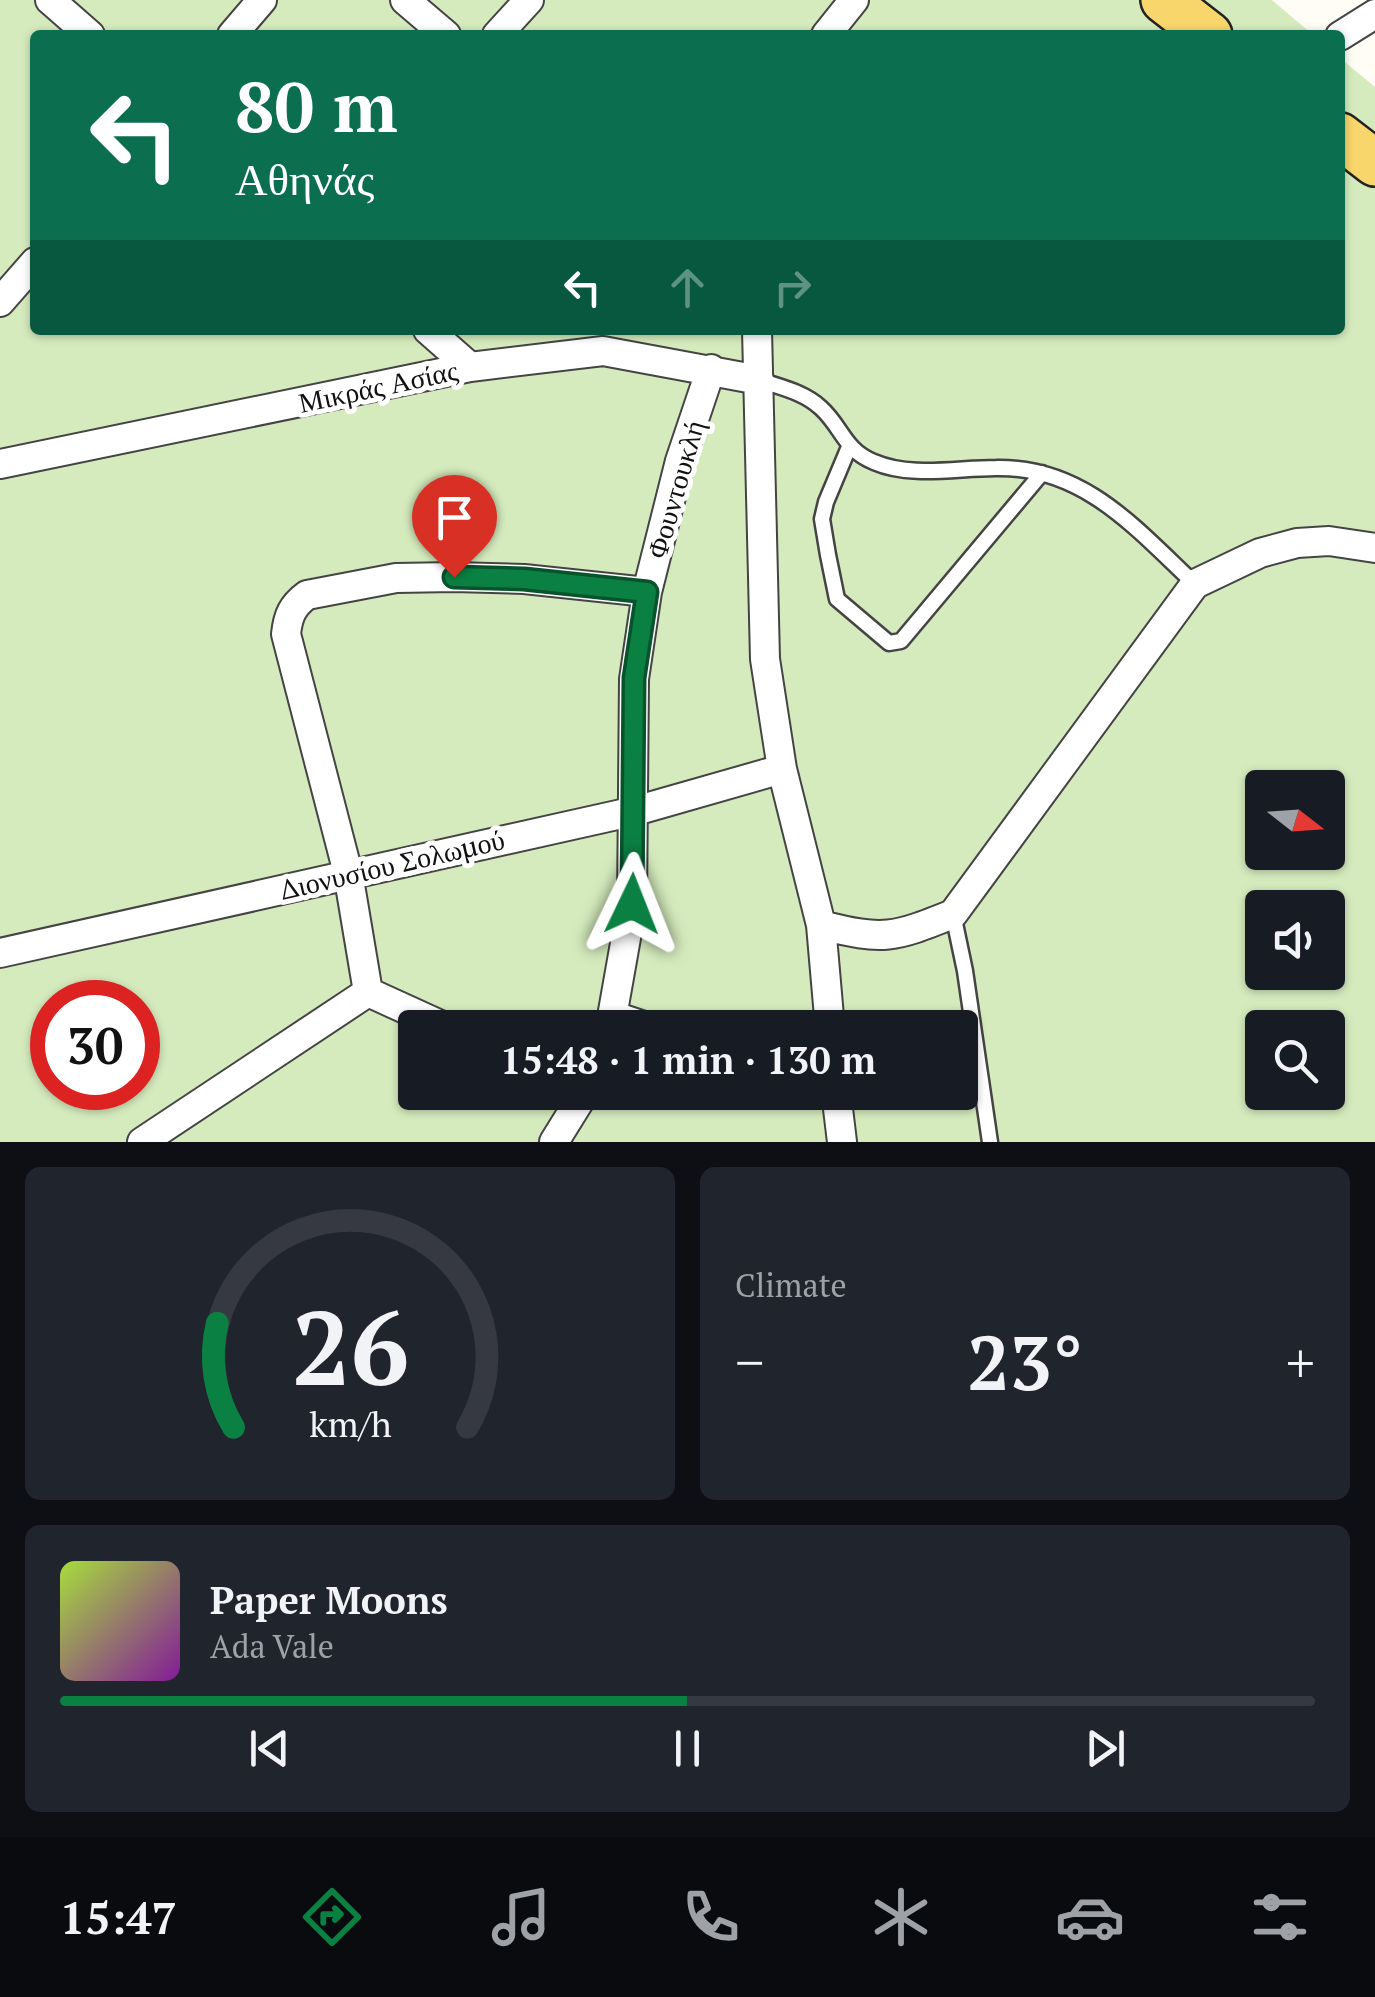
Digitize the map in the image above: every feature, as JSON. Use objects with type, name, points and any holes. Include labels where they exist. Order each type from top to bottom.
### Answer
[{"type":"main road","points":[[1164,0],[1203,30]]},
{"type":"main road","points":[[1345,140],[1375,163]]},
{"type":"street","points":[[50,0],[84,30]]},
{"type":"street","points":[[236,30],[262,0]]},
{"type":"street","points":[[405,0],[440,30]]},
{"type":"street","points":[[502,30],[529,0]]},
{"type":"street","points":[[830,30],[854,0]]},
{"type":"street","points":[[0,302],[30,268]]},
{"type":"street","points":[[434,335],[470,367]]},
{"type":"street","points":[[757,335],[765,659],[782,769],[821,925],[828,1010]]},
{"type":"street","name":"Μικράς Ασίας","points":[[0,464],[610,340],[710,370],[759,380]]},
{"type":"street","name":"Φουντουκλή","points":[[614,1010],[632,904],[634,678],[647,592],[680,462],[710,370]]},
{"type":"street","points":[[821,925],[882,937],[905,933],[952,914],[1195,584],[1260,553],[1297,543],[1328,541],[1375,548]]},
{"type":"street","points":[[368,992],[348,873],[286,634],[288,616],[297,603],[307,595],[396,578],[524,579],[647,592]]},
{"type":"street","name":"Διονυσίου Σολωμού","points":[[0,954],[635,811],[782,769]]},
{"type":"street","points":[[368,992],[404,1010]]},
{"type":"street","points":[[142,1142],[368,992]]},
{"type":"street","points":[[554,1142],[574,1110]]},
{"type":"street","points":[[838,1110],[842,1142]]},
{"type":"lane","points":[[759,380],[813,401],[825,411],[849,448],[869,460],[909,471],[1000,468],[1042,473],[1101,498],[1195,584]]},
{"type":"lane","points":[[849,448],[822,520],[837,600],[890,643],[901,641],[1042,473]]},
{"type":"lane","points":[[952,914],[965,971],[990,1142]]},
{"type":"green space","points":[[0,0],[1272,0],[1307,30],[30,30],[30,335],[1345,335],[1345,62],[1375,87],[1375,1142],[0,1142]]},
{"type":"route","points":[[454,577],[524,579],[647,592],[634,678],[632,904]]}]
